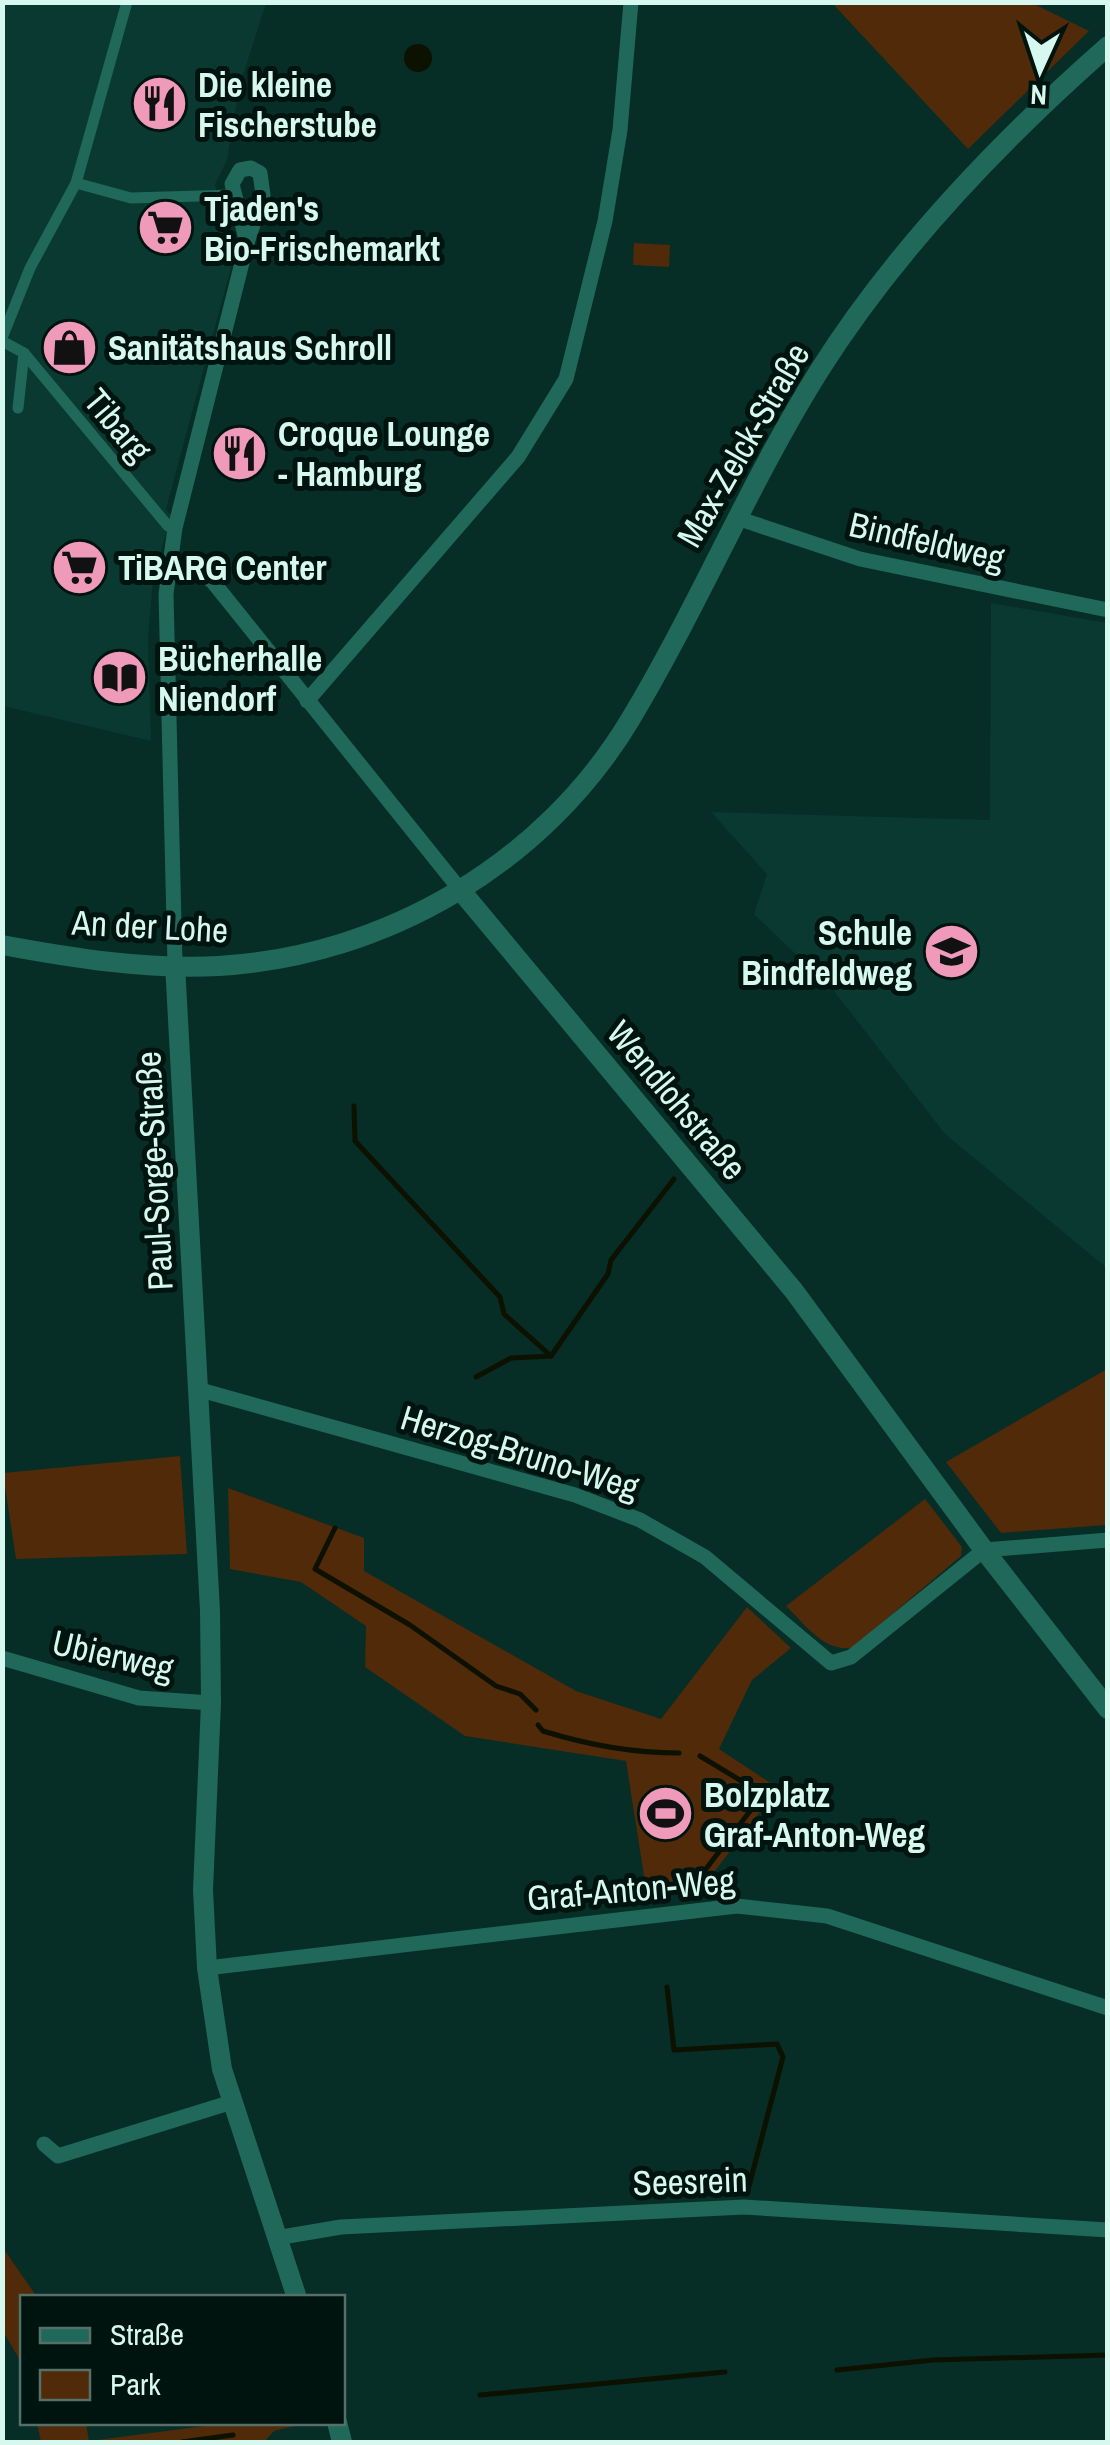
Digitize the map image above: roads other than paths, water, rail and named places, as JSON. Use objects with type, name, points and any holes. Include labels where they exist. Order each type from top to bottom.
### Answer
[{"type":"street","name":"Tibarg","points":[[127,2],[76,183],[30,268],[2,340],[24,353],[168,526],[176,528]]},
{"type":"street","points":[[307,701],[518,458],[562,389],[580,337],[606,221],[620,130],[632,2]]},
{"type":"street","name":"Max-Zelck-Straße","points":[[462,892],[518,851],[586,782],[630,720],[819,372],[875,294],[991,156],[1108,46]]},
{"type":"street","name":"Paul-Sorge-Straße","points":[[233,195],[232,179],[240,170],[251,168],[263,176],[264,195],[247,243],[176,528],[170,562],[165,672],[175,964],[186,1100],[211,1703],[203,1890],[207,1968],[216,2036],[232,2102],[296,2295]]},
{"type":"street","points":[[76,183],[131,198],[233,195],[247,243]]},
{"type":"street","points":[[18,408],[24,353]]},
{"type":"street","name":"Bindfeldweg","points":[[737,518],[860,559],[1108,610]]},
{"type":"street","name":"Wendlohstraße","points":[[170,562],[205,574],[462,892],[794,1291],[984,1550],[1108,1709]]},
{"type":"street","name":"An der Lohe","points":[[2,945],[175,964],[234,964],[320,947],[366,933],[462,892]]},
{"type":"street","name":"Herzog-Bruno-Weg","points":[[197,1389],[559,1491],[640,1520],[705,1557],[830,1663],[851,1657],[984,1550]]},
{"type":"street","points":[[984,1550],[1108,1540]]},
{"type":"street","name":"Ubierweg","points":[[2,1658],[139,1698],[211,1703]]},
{"type":"street","name":"Graf-Anton-Weg","points":[[207,1968],[737,1906],[827,1916],[1108,2008]]},
{"type":"street","points":[[44,2144],[58,2156],[232,2102]]},
{"type":"street","name":"Seesrein","points":[[276,2238],[341,2227],[744,2207],[1108,2230]]},
{"type":"waterway","points":[[354,1106],[355,1141],[500,1297],[504,1314],[551,1356]]},
{"type":"waterway","points":[[476,1377],[511,1358],[551,1356],[608,1274],[611,1260],[674,1179]]},
{"type":"waterway","points":[[335,1528],[315,1569],[410,1625],[496,1686],[520,1694],[536,1710]]},
{"type":"waterway","points":[[538,1725],[543,1731],[593,1744],[679,1753]]},
{"type":"waterway","points":[[696,1882],[763,1794],[700,1756]]},
{"type":"waterway","points":[[667,1987],[674,2050],[777,2044],[783,2057],[749,2186]]},
{"type":"waterway","points":[[837,2370],[933,2360],[1108,2355]]},
{"type":"waterway","points":[[480,2395],[725,2372]]},
{"type":"waterway","points":[[182,2442],[233,2435]]},
{"type":"place","name":"Die kleine Fischerstube","points":[[159,104]]},
{"type":"place","name":"Tjaden's Bio-Frischemarkt","points":[[165,228]]},
{"type":"place","name":"Sanitätshaus Schroll","points":[[69,347]]},
{"type":"place","name":"Croque Lounge - Hamburg","points":[[239,453]]},
{"type":"place","name":"TiBARG Center","points":[[79,567]]},
{"type":"place","name":"Bücherhalle Niendorf","points":[[119,678]]},
{"type":"place","name":"Schule Bindfeldweg","points":[[951,952]]},
{"type":"place","name":"Bolzplatz Graf-Anton-Weg","points":[[665,1814]]}]
